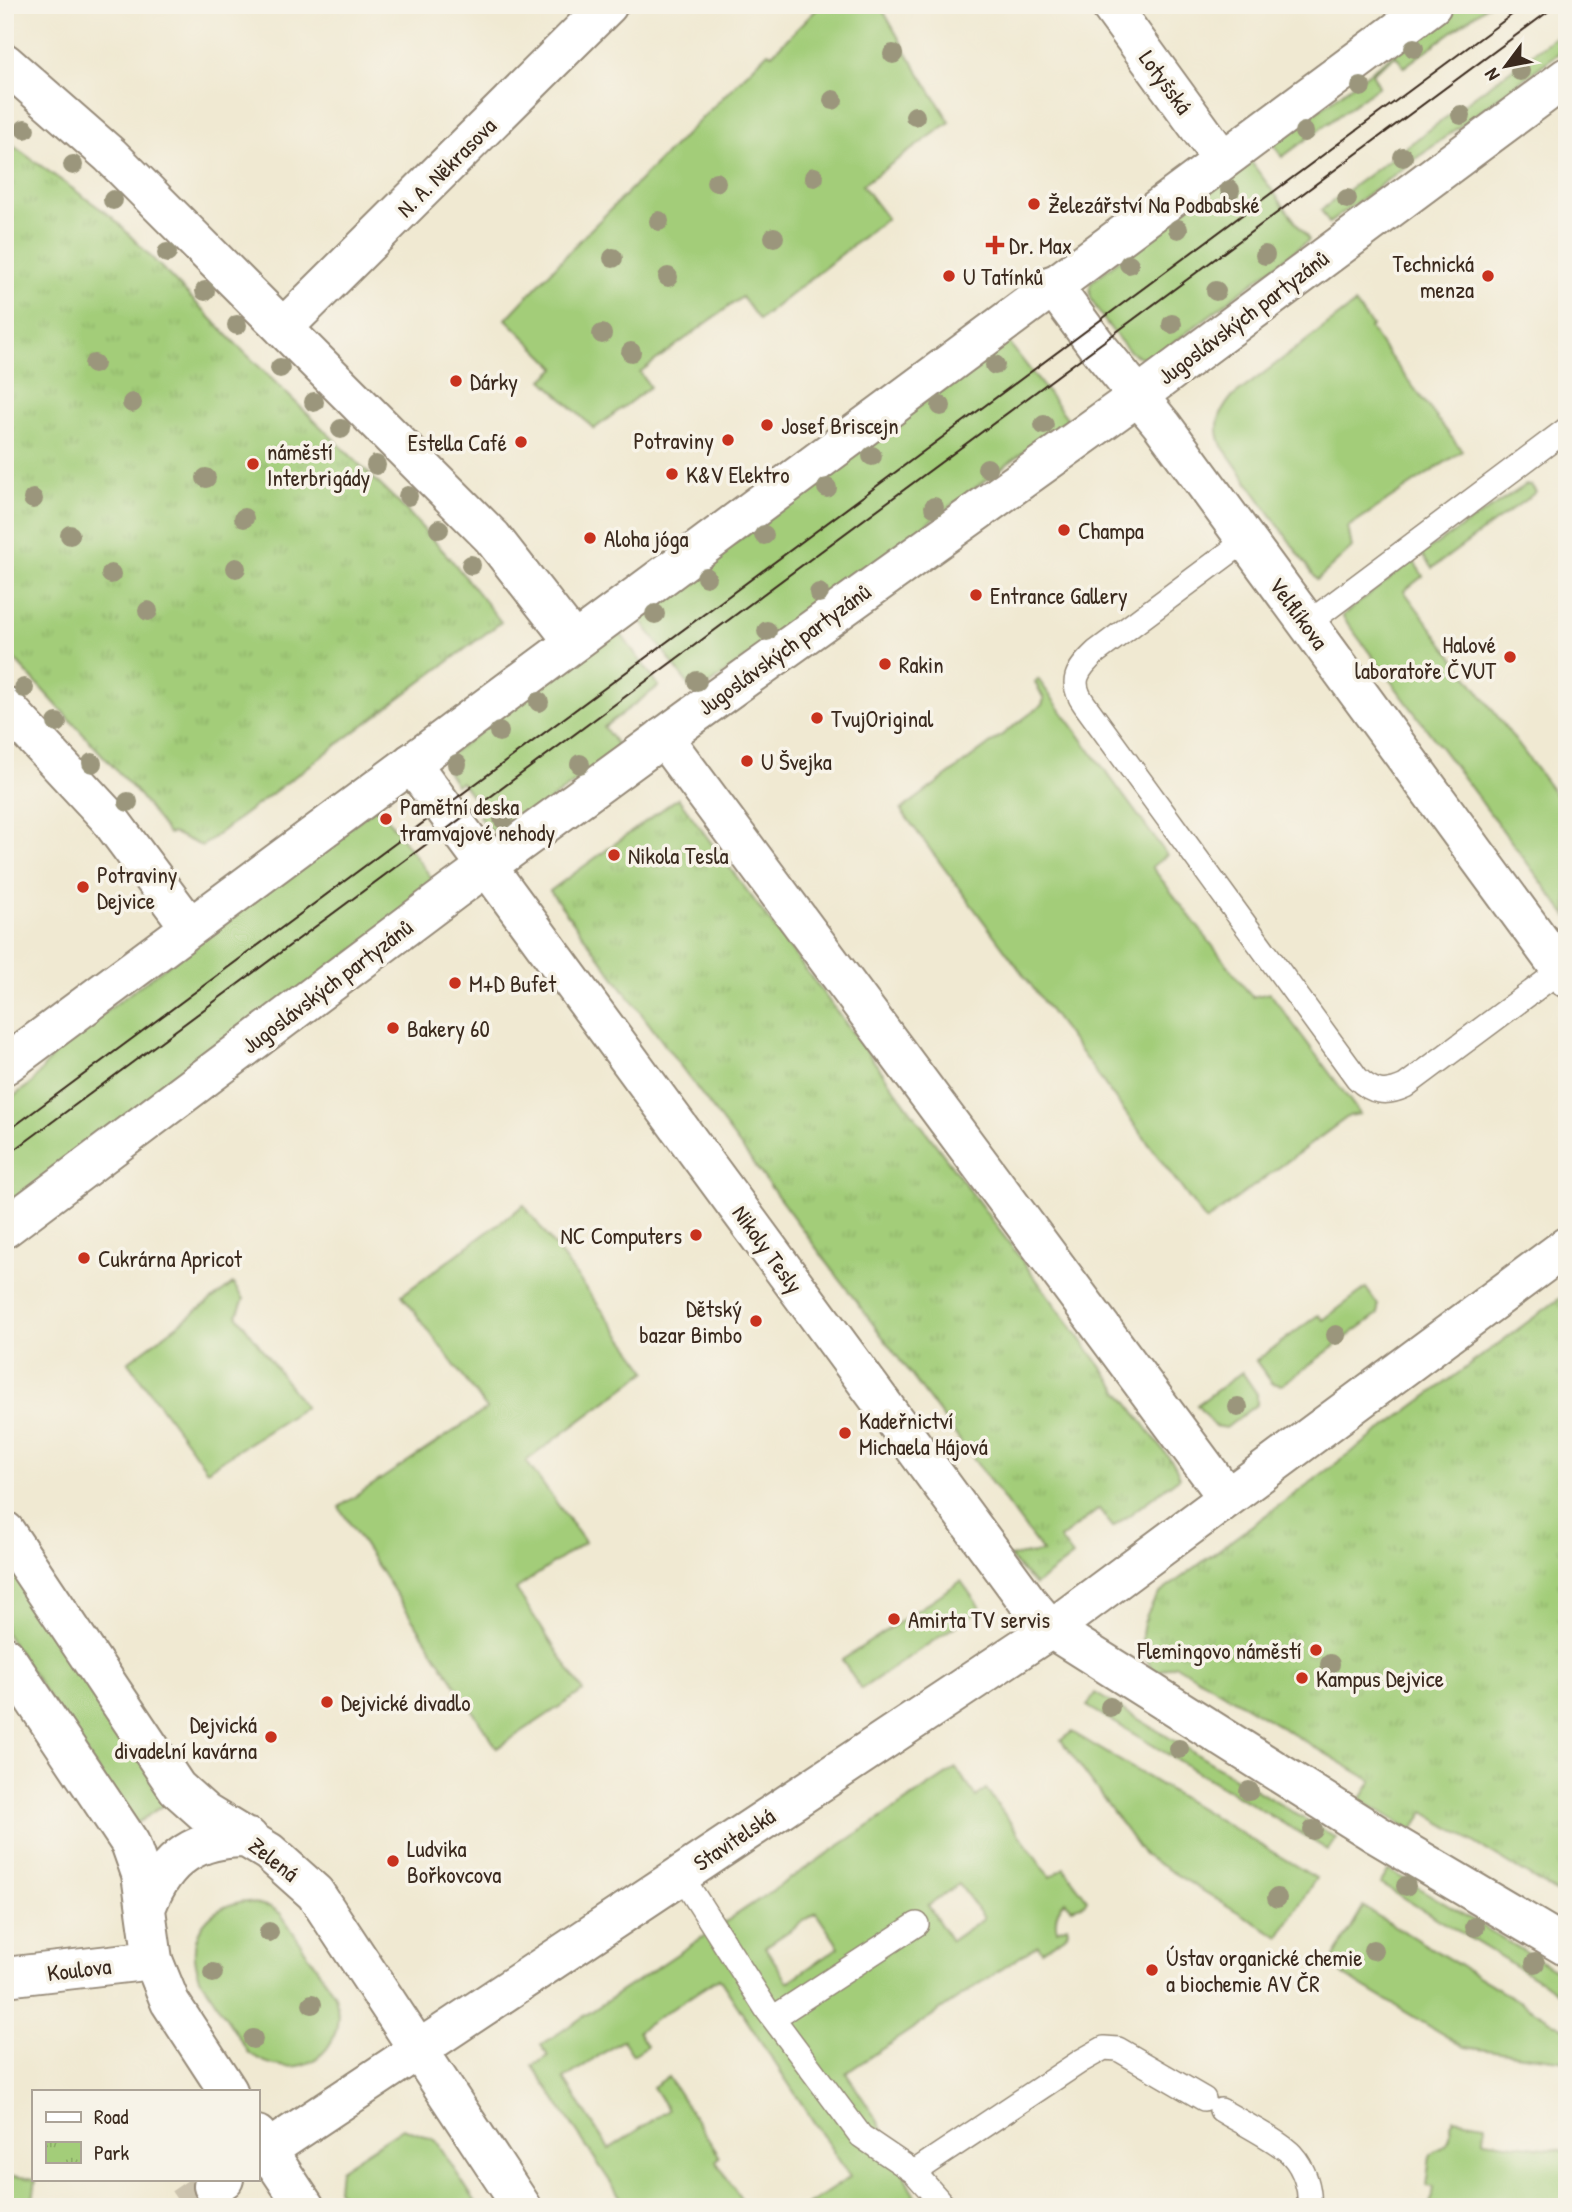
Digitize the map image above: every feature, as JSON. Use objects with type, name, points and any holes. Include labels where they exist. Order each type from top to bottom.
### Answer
[{"type":"street","name":"N. A. Někrasova","points":[[283,328],[608,5]]},
{"type":"street","name":"Lotyšská","points":[[1110,5],[1222,159]]},
{"type":"street","points":[[5,1065],[1432,5]]},
{"type":"street","points":[[5,63],[110,155],[492,537],[573,642]]},
{"type":"street","name":"Jugoslávských partyzánů","points":[[5,1228],[486,867],[1138,396],[1567,77]]},
{"type":"street","name":"Velflíkova","points":[[1052,285],[1246,540],[1564,974]]},
{"type":"street","points":[[5,706],[108,817],[190,927]]},
{"type":"street","points":[[663,737],[1227,1497]]},
{"type":"street","name":"Nikoly Tesly","points":[[411,763],[1028,1602],[1051,1629]]},
{"type":"street","points":[[1567,1246],[1051,1629],[1376,1834],[1567,1947]]},
{"type":"street","name":"Zelená","points":[[5,1531],[177,1788],[205,1813],[249,1839],[293,1871],[315,1893],[522,2207]]},
{"type":"street","name":"Stavitelská","points":[[261,2147],[418,2050],[1051,1629]]},
{"type":"street","points":[[5,1656],[130,1843],[141,1874],[153,1960],[170,2002],[227,2090]]},
{"type":"street","points":[[147,1906],[164,1872],[185,1853],[211,1841],[249,1839]]},
{"type":"street","name":"Koulova","points":[[5,1977],[153,1960]]},
{"type":"street","points":[[261,2147],[306,2207]]},
{"type":"lane","points":[[1307,624],[1567,429]]},
{"type":"lane","points":[[1246,540],[1096,653],[1082,666],[1075,684],[1078,696],[1349,1067],[1364,1085],[1373,1090],[1382,1093],[1394,1091],[1405,1086],[1564,974]]},
{"type":"lane","points":[[681,1875],[773,2018],[861,2136],[914,2172],[945,2207]]},
{"type":"lane","points":[[773,2018],[917,1924]]},
{"type":"lane","points":[[914,2172],[1081,2061],[1104,2048],[1118,2049],[1292,2154],[1304,2173],[1310,2195],[1309,2207]]},
{"type":"green space","points":[[821,5],[880,5],[950,122],[862,185],[887,218],[759,320],[742,297],[640,372],[650,387],[594,429],[543,380],[556,368],[506,319],[584,236],[768,52],[772,54]]},
{"type":"green space","points":[[1460,5],[1488,5],[1404,67],[1396,56],[1372,73],[1379,86],[1282,157],[1273,144]]},
{"type":"green space","points":[[1567,28],[1567,47],[1329,223],[1321,210]]},
{"type":"green space","name":"náměstí Interbrigády","points":[[5,140],[112,217],[239,347],[407,511],[453,562],[501,622],[202,846],[173,833],[168,834],[140,796],[5,649]]},
{"type":"green space","points":[[1249,159],[1309,240],[1156,356],[1146,358],[1135,355],[1104,320],[1094,304],[1090,294],[1091,282]]},
{"type":"green space","points":[[1355,304],[1372,326],[1370,328],[1382,346],[1462,451],[1348,527],[1352,548],[1317,580],[1222,446],[1218,433],[1219,421],[1231,398]]},
{"type":"green space","points":[[1007,340],[1068,419],[696,695],[637,615]]},
{"type":"green space","points":[[1526,485],[1531,485],[1536,492],[1432,568],[1421,554]]},
{"type":"green space","points":[[1413,560],[1423,576],[1404,591],[1567,810],[1567,916],[1342,616]]},
{"type":"green space","points":[[617,629],[659,686],[604,727],[621,750],[505,832],[490,830],[479,817],[484,813],[461,782],[456,785],[446,769],[444,759]]},
{"type":"green space","points":[[1038,679],[1167,855],[1152,867],[1252,997],[1270,993],[1360,1114],[1349,1116],[1206,1221],[901,810],[1042,705],[1044,699],[1035,682]]},
{"type":"green space","points":[[678,798],[1175,1466],[1180,1477],[1113,1527],[1099,1509],[1060,1539],[1073,1556],[1035,1585],[1009,1557],[1043,1552],[550,891]]},
{"type":"green space","points":[[378,806],[439,888],[5,1207],[5,1102],[32,1083],[59,1047]]},
{"type":"green space","points":[[524,1205],[647,1371],[526,1461],[585,1542],[516,1589],[583,1691],[497,1748],[339,1507],[487,1409],[402,1295]]},
{"type":"green space","points":[[233,1284],[244,1299],[237,1315],[305,1407],[207,1470],[128,1362]]},
{"type":"green space","points":[[1366,1288],[1378,1305],[1378,1314],[1282,1385],[1272,1383],[1256,1361],[1318,1315],[1323,1320]]},
{"type":"green space","points":[[1567,1293],[1567,1899],[1424,1812],[1412,1830],[1360,1800],[1372,1781],[1176,1665],[1154,1673],[1144,1652],[1142,1633],[1147,1614],[1159,1594]]},
{"type":"green space","points":[[1242,1372],[1257,1394],[1257,1404],[1226,1428],[1214,1426],[1197,1405]]},
{"type":"green space","points":[[5,1554],[172,1799],[134,1825],[5,1632]]},
{"type":"green space","points":[[961,1581],[981,1609],[861,1689],[842,1660]]},
{"type":"green space","points":[[1095,1693],[1336,1838],[1328,1850],[1087,1706]]},
{"type":"green space","points":[[1072,1732],[1316,1878],[1279,1937],[1144,1855],[1061,1740]]},
{"type":"green space","points":[[956,1768],[976,1797],[986,1789],[1050,1877],[1064,1868],[1087,1899],[1084,1904],[1072,1908],[1065,1901],[1060,1907],[1056,1926],[1057,1930],[1067,1926],[1065,1936],[1042,1951],[1038,1945],[846,2073],[877,2120],[920,2207],[805,2207],[850,2177],[719,1978],[638,2031],[647,2046],[633,2055],[623,2040],[564,2079],[609,2149],[668,2110],[653,2087],[668,2077],[720,2157],[716,2161],[746,2207],[655,2207],[645,2201],[636,2207],[627,2207],[533,2066],[548,2056],[541,2045]],"holes":[[[959,1884],[984,1918],[951,1941],[928,1905]],[[816,1913],[839,1947],[788,1982],[765,1947]]]},
{"type":"green space","points":[[1389,1870],[1567,1977],[1567,1997],[1380,1884]]},
{"type":"green space","points":[[245,1901],[271,1907],[281,1914],[335,1995],[338,2016],[335,2034],[327,2048],[315,2059],[300,2065],[284,2067],[266,2062],[248,2052],[200,1978],[195,1950],[202,1927],[219,1910]]},
{"type":"green space","points":[[1363,1907],[1567,2030],[1567,2061],[1464,2047],[1329,1966]]},
{"type":"green space","points":[[1453,2119],[1485,2124],[1484,2140],[1567,2151],[1567,2207],[1430,2207],[1433,2187],[1426,2186],[1430,2156],[1448,2142]]},
{"type":"green space","points":[[403,2128],[435,2140],[479,2207],[349,2207],[338,2189],[340,2169]]},
{"type":"green space","points":[[5,2175],[36,2180],[32,2207],[5,2207]]},
{"type":"tunnel","points":[[182,2207],[213,2186]]},
{"type":"tram line","points":[[5,1133],[1525,5]]},
{"type":"tram line","points":[[5,1157],[1557,5]]},
{"type":"place","name":"Železářství Na Podbabské","points":[[1034,204]]},
{"type":"place","name":"Dr. Max","points":[[995,245]]},
{"type":"place","name":"U Tatínků","points":[[949,276]]},
{"type":"place","name":"Technická menza","points":[[1488,276]]},
{"type":"place","name":"Dárky","points":[[456,381]]},
{"type":"place","name":"Josef Briscejn","points":[[767,425]]},
{"type":"place","name":"Potraviny","points":[[728,440]]},
{"type":"place","name":"Estella Café","points":[[521,442]]},
{"type":"place","name":"náměstí Interbrigády","points":[[253,464]]},
{"type":"place","name":"K&V Elektro","points":[[672,474]]},
{"type":"place","name":"Champa","points":[[1064,530]]},
{"type":"place","name":"Aloha jóga","points":[[590,538]]},
{"type":"place","name":"Entrance Gallery","points":[[976,595]]},
{"type":"place","name":"Halové laboratoře ČVUT","points":[[1510,657]]},
{"type":"place","name":"Rakin","points":[[885,664]]},
{"type":"place","name":"TvujOriginal","points":[[817,718]]},
{"type":"place","name":"U Švejka","points":[[747,761]]},
{"type":"place","name":"Pamětní deska tramvajové nehody","points":[[386,819]]},
{"type":"place","name":"Nikola Tesla","points":[[614,855]]},
{"type":"place","name":"Potraviny Dejvice","points":[[83,887]]},
{"type":"place","name":"M+D Bufet","points":[[455,983]]},
{"type":"place","name":"Bakery 60","points":[[393,1028]]},
{"type":"place","name":"NC Computers","points":[[696,1235]]},
{"type":"place","name":"Cukrárna Apricot","points":[[84,1258]]},
{"type":"place","name":"Dětský bazar Bimbo","points":[[756,1321]]},
{"type":"place","name":"Kadeřnictví Michaela Hájová","points":[[845,1433]]},
{"type":"place","name":"Amirta TV servis","points":[[894,1619]]},
{"type":"place","name":"Flemingovo náměstí","points":[[1316,1650]]},
{"type":"place","name":"Kampus Dejvice","points":[[1302,1678]]},
{"type":"place","name":"Dejvické divadlo","points":[[327,1702]]},
{"type":"place","name":"Dejvická divadelní kavárna","points":[[271,1737]]},
{"type":"place","name":"Ludvika Bořkovcova","points":[[393,1861]]},
{"type":"place","name":"Ústav organické chemie a biochemie AV ČR","points":[[1152,1970]]}]
